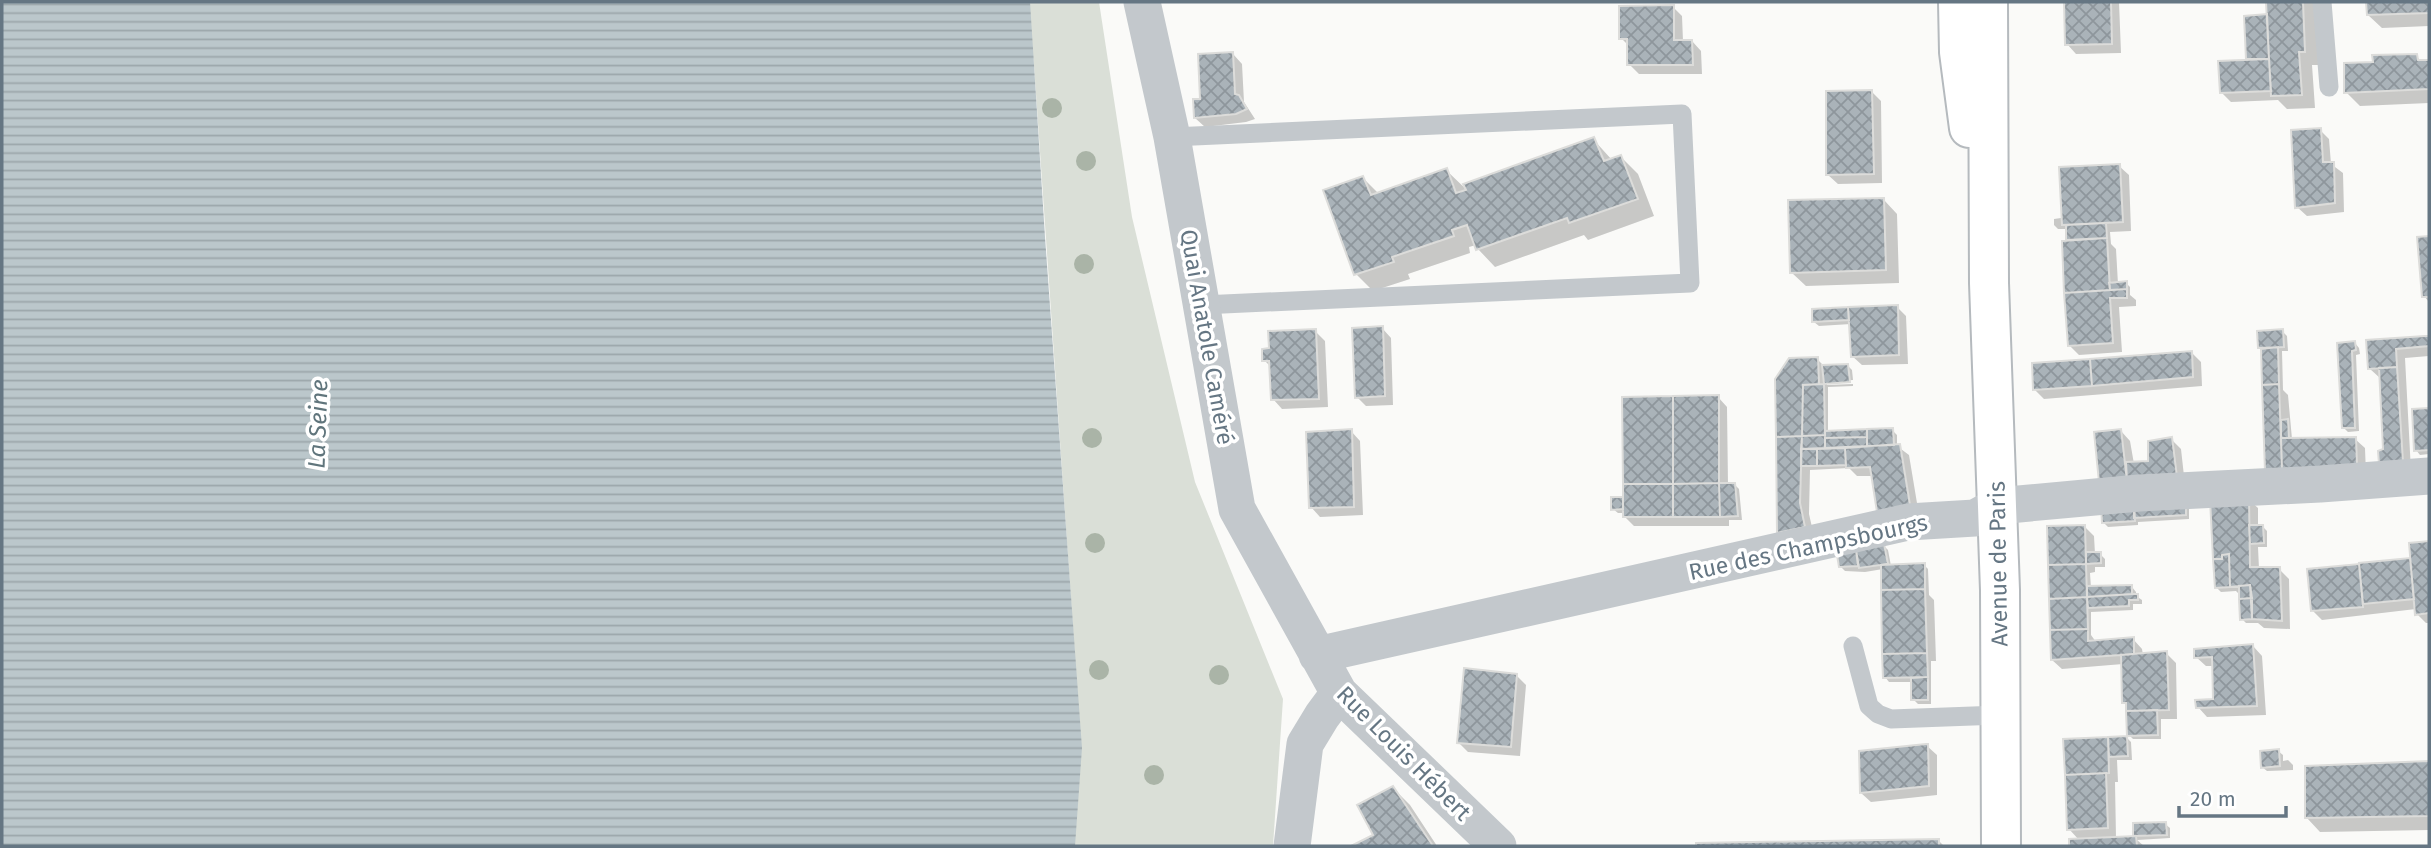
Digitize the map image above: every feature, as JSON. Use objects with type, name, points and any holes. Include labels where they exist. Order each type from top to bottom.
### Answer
[{"type":"main road","name":"Avenue de Paris","points":[[1958,2],[1959,52],[1989,283]]},
{"type":"main road","name":"Avenue de Paris","points":[[1987,2],[1990,84],[1989,283],[1997,506],[2001,846]]},
{"type":"street","name":"Quai Anatole Caméré","points":[[1142,2],[1171,137],[1237,509],[1317,655]]},
{"type":"street","name":"Rue des Champsbourgs","points":[[1317,655],[1908,522],[1975,518],[1997,506],[2139,493],[2429,476]]},
{"type":"street","name":"Rue Louis Hébert","points":[[1317,655],[1339,693],[1498,846]]},
{"type":"street","points":[[1292,846],[1305,744],[1339,693]]},
{"type":"lane","points":[[2322,2],[2329,87]]},
{"type":"lane","points":[[1171,137],[1682,114],[1690,283],[1202,305]]},
{"type":"lane","points":[[1853,646],[1869,706],[1878,714],[1891,719],[2000,715]]},
{"type":"shaded area","points":[[1026,2],[1099,2],[1132,217],[1195,482],[1283,699],[1273,846],[1062,846],[1075,658],[1034,65]]},
{"type":"water","name":"La Seine","points":[[2,2],[1030,2],[1082,748],[1075,846],[2,846]]},
{"type":"building","points":[[2064,2],[2111,2],[2112,44],[2065,45]]},
{"type":"building","points":[[2266,2],[2303,2],[2305,52],[2299,52],[2302,95],[2271,96]]},
{"type":"building","points":[[2366,2],[2429,2],[2429,13],[2367,15]]},
{"type":"building","points":[[1674,5],[1674,40],[1692,40],[1693,65],[1627,65],[1627,39],[1619,39],[1619,6]]},
{"type":"building","points":[[2267,14],[2269,59],[2246,59],[2244,16]]},
{"type":"building","points":[[1233,52],[1235,94],[1239,95],[1247,109],[1236,114],[1194,118],[1193,99],[1200,99],[1198,54]]},
{"type":"building","points":[[2417,54],[2418,60],[2429,60],[2429,89],[2344,93],[2344,63],[2373,62],[2372,55]]},
{"type":"building","points":[[2269,59],[2271,91],[2220,93],[2218,61]]},
{"type":"building","points":[[1872,90],[1874,174],[1826,175],[1826,91]]},
{"type":"building","points":[[2321,128],[2323,162],[2334,162],[2335,203],[2295,208],[2291,130]]},
{"type":"building","points":[[1594,137],[1604,161],[1621,155],[1638,199],[1569,223],[1567,218],[1476,250],[1467,225],[1452,230],[1454,236],[1392,257],[1394,262],[1354,275],[1323,190],[1363,176],[1371,195],[1447,168],[1456,193],[1466,190],[1463,184]]},
{"type":"building","points":[[2120,164],[2123,222],[2062,225],[2059,167]]},
{"type":"building","points":[[1884,198],[1886,270],[1790,273],[1788,200]]},
{"type":"building","points":[[2106,223],[2107,238],[2066,240],[2066,225]]},
{"type":"building","points":[[2429,236],[2429,297],[2422,297],[2417,237]]},
{"type":"building","points":[[2107,238],[2110,290],[2064,293],[2062,241]]},
{"type":"building","points":[[2127,281],[2127,289],[2110,290],[2109,283]]},
{"type":"building","points":[[2127,289],[2127,298],[2110,298],[2113,343],[2068,346],[2064,293]]},
{"type":"building","points":[[1898,305],[1899,355],[1851,357],[1848,307]]},
{"type":"building","points":[[1848,307],[1849,320],[1812,322],[1812,309]]},
{"type":"building","points":[[1383,326],[1385,396],[1355,398],[1352,328]]},
{"type":"building","points":[[1316,329],[1319,399],[1271,400],[1269,361],[1262,361],[1262,349],[1269,348],[1268,331]]},
{"type":"building","points":[[2283,329],[2284,347],[2258,348],[2257,331]]},
{"type":"building","points":[[2429,336],[2429,346],[2396,349],[2397,367],[2368,369],[2366,340]]},
{"type":"building","points":[[2355,341],[2356,350],[2352,351],[2355,428],[2342,428],[2337,343]]},
{"type":"building","points":[[2278,347],[2279,384],[2262,385],[2261,349]]},
{"type":"building","points":[[2192,351],[2193,377],[2092,386],[2090,359]]},
{"type":"building","points":[[1818,357],[1819,384],[1803,385],[1802,436],[1776,437],[1775,379],[1789,358]]},
{"type":"building","points":[[2090,359],[2092,386],[2033,390],[2032,363]]},
{"type":"building","points":[[1848,364],[1850,382],[1824,384],[1822,365]]},
{"type":"building","points":[[2397,367],[2403,462],[2379,464],[2378,451],[2383,449],[2379,368]]},
{"type":"building","points":[[1824,384],[1825,435],[1802,436],[1803,385]]},
{"type":"building","points":[[2279,384],[2282,470],[2265,471],[2262,385]]},
{"type":"building","points":[[1719,395],[1719,483],[1673,484],[1673,396]]},
{"type":"building","points":[[1673,396],[1673,484],[1623,484],[1622,397]]},
{"type":"building","points":[[2429,408],[2429,450],[2414,451],[2412,409]]},
{"type":"building","points":[[2288,419],[2289,438],[2281,438],[2281,420]]},
{"type":"building","points":[[1893,428],[1894,445],[1867,446],[1867,429]]},
{"type":"building","points":[[1352,429],[1354,507],[1309,508],[1306,432]]},
{"type":"building","points":[[1867,429],[1867,437],[1825,438],[1825,431]]},
{"type":"building","points":[[2121,429],[2127,481],[2099,482],[2094,432]]},
{"type":"building","points":[[1825,435],[1825,448],[1801,449],[1802,436]]},
{"type":"building","points":[[1802,436],[1800,503],[1805,527],[1777,533],[1776,437]]},
{"type":"building","points":[[1867,437],[1867,446],[1825,448],[1825,438]]},
{"type":"building","points":[[2172,437],[2177,477],[2127,481],[2126,462],[2148,461],[2148,441]]},
{"type":"building","points":[[2356,437],[2357,465],[2282,470],[2281,438]]},
{"type":"building","points":[[1900,444],[1910,505],[1877,512],[1870,467],[1846,468],[1845,448]]},
{"type":"building","points":[[1845,448],[1846,465],[1817,466],[1817,449]]},
{"type":"building","points":[[1801,449],[1817,449],[1817,466],[1801,466]]},
{"type":"building","points":[[1719,483],[1720,517],[1673,517],[1673,484]]},
{"type":"building","points":[[1719,483],[1735,483],[1738,516],[1720,517]]},
{"type":"building","points":[[1623,484],[1673,484],[1673,517],[1623,517]]},
{"type":"building","points":[[1611,497],[1623,497],[1623,509],[1611,510]]},
{"type":"building","points":[[2249,497],[2250,567],[2280,567],[2282,621],[2252,619],[2250,585],[2230,587],[2229,554],[2222,555],[2222,559],[2213,559],[2210,499]]},
{"type":"building","points":[[2186,500],[2186,515],[2134,518],[2134,503]]},
{"type":"building","points":[[2134,503],[2135,521],[2102,523],[2101,505]]},
{"type":"building","points":[[2085,525],[2086,564],[2048,565],[2047,526]]},
{"type":"building","points":[[2249,525],[2263,525],[2264,543],[2250,544]]},
{"type":"building","points":[[2429,541],[2429,613],[2415,615],[2409,543]]},
{"type":"building","points":[[1884,544],[1888,564],[1859,568],[1856,550]]},
{"type":"building","points":[[1856,550],[1858,566],[1839,567],[1837,555]]},
{"type":"building","points":[[2086,552],[2101,552],[2101,563],[2086,564]]},
{"type":"building","points":[[2229,554],[2230,587],[2215,588],[2213,559],[2222,559],[2222,555]]},
{"type":"building","points":[[2410,558],[2414,599],[2363,604],[2359,563]]},
{"type":"building","points":[[1925,563],[1925,589],[1881,590],[1881,565]]},
{"type":"building","points":[[2086,564],[2087,597],[2049,599],[2048,565]]},
{"type":"building","points":[[2359,564],[2363,607],[2311,611],[2307,569]]},
{"type":"building","points":[[2132,585],[2132,594],[2087,597],[2087,586]]},
{"type":"building","points":[[2250,585],[2252,598],[2239,599],[2239,586]]},
{"type":"building","points":[[1925,589],[1927,653],[1882,654],[1881,590]]},
{"type":"building","points":[[2138,594],[2138,600],[2129,600],[2129,606],[2088,608],[2087,597]]},
{"type":"building","points":[[2087,597],[2088,629],[2050,630],[2049,599]]},
{"type":"building","points":[[2252,598],[2252,619],[2240,620],[2239,599]]},
{"type":"building","points":[[2088,629],[2088,641],[2134,637],[2134,654],[2051,660],[2050,630]]},
{"type":"building","points":[[2253,644],[2257,706],[2196,708],[2195,700],[2213,699],[2212,657],[2194,658],[2194,649]]},
{"type":"building","points":[[2167,651],[2169,710],[2126,711],[2126,703],[2122,703],[2121,655]]},
{"type":"building","points":[[1927,653],[1928,677],[1883,678],[1882,654]]},
{"type":"building","points":[[1464,668],[1517,674],[1511,747],[1457,743]]},
{"type":"building","points":[[1928,677],[1928,700],[1911,700],[1911,678]]},
{"type":"building","points":[[2157,710],[2158,735],[2127,736],[2126,711]]},
{"type":"building","points":[[2127,736],[2128,756],[2109,757],[2108,737]]},
{"type":"building","points":[[2108,737],[2109,773],[2065,775],[2063,739]]},
{"type":"building","points":[[1928,744],[1929,786],[1860,793],[1859,751]]},
{"type":"building","points":[[2279,749],[2280,766],[2261,768],[2260,751]]},
{"type":"building","points":[[2429,761],[2429,816],[2305,818],[2305,766]]},
{"type":"building","points":[[2106,773],[2108,828],[2067,830],[2065,775]]},
{"type":"building","points":[[1393,786],[1433,846],[1351,846],[1373,835],[1357,805]]},
{"type":"building","points":[[2166,822],[2167,835],[2133,836],[2133,823]]},
{"type":"building","points":[[2136,836],[2137,846],[2069,846],[2069,839]]},
{"type":"building","points":[[1939,839],[1939,846],[1696,846],[1696,843]]}]
